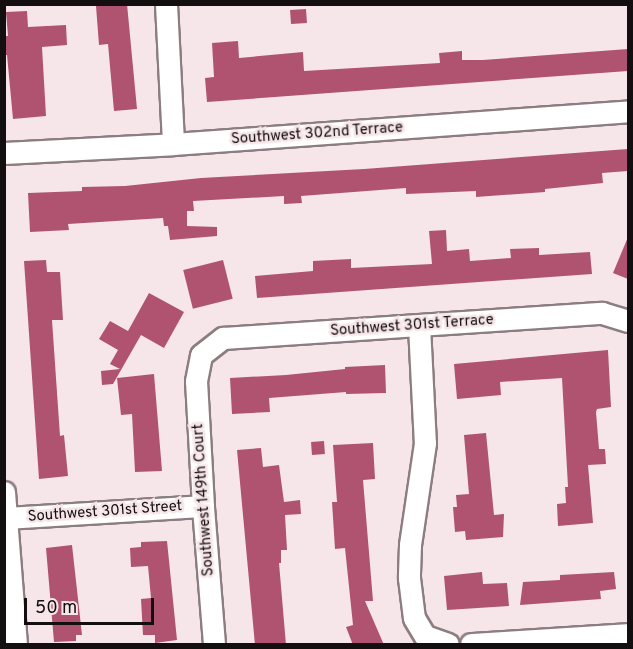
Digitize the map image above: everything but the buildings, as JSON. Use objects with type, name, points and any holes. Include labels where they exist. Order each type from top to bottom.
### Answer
[{"type":"street","points":[[166,4],[173,144]]},
{"type":"street","name":"Southwest 302nd Terrace","points":[[4,153],[173,144],[628,111]]},
{"type":"street","name":"Southwest 301st Terrace","points":[[201,355],[223,338],[602,313],[628,321]]},
{"type":"street","points":[[419,326],[426,443],[410,545],[409,578],[414,618],[425,636],[448,645]]},
{"type":"street","name":"Southwest 149th Court","points":[[201,355],[196,381],[202,506],[214,645]]},
{"type":"street","points":[[4,492],[16,645]]},
{"type":"street","name":"Southwest 301st Street","points":[[7,519],[202,506]]},
{"type":"street","points":[[471,645],[628,634]]}]
